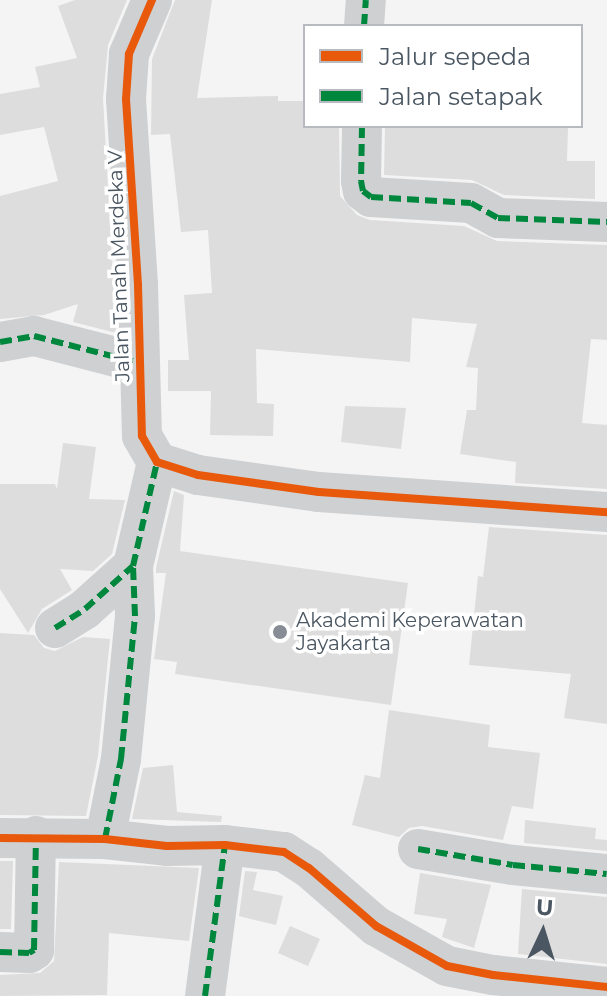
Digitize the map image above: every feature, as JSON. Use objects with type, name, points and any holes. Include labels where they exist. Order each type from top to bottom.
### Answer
[{"type":"street","name":"Jalan Tanah Merdeka V","points":[[152,0],[129,54],[126,99],[136,240],[142,436],[157,462]]},
{"type":"street","points":[[364,24],[366,0]]},
{"type":"street","points":[[362,128],[361,181],[363,191],[371,197],[471,203],[498,218],[607,222]]},
{"type":"street","points":[[0,342],[34,336],[139,363]]},
{"type":"street","points":[[105,839],[121,759],[135,616],[133,566],[157,462],[198,475],[319,492],[607,512]]},
{"type":"street","points":[[55,628],[85,609],[133,566]]},
{"type":"street","points":[[0,952],[29,953],[34,950],[18,837],[105,839],[167,846],[225,845],[284,852],[309,868],[376,926],[447,966],[493,975],[607,987]]},
{"type":"street","points":[[205,996],[225,845]]},
{"type":"street","points":[[418,849],[513,865],[607,874]]},
{"type":"building","points":[[75,0],[127,0],[108,45],[103,98],[116,333],[73,322],[78,304],[44,315],[0,319],[0,196],[58,181],[44,127],[0,135],[0,94],[40,87],[35,67],[77,58],[58,6]]},
{"type":"building","points":[[175,0],[212,0],[197,98],[278,96],[278,101],[303,101],[303,128],[339,128],[340,196],[357,215],[370,220],[464,226],[497,241],[607,245],[607,340],[591,339],[582,423],[607,425],[607,489],[515,483],[516,462],[460,454],[467,410],[476,410],[478,368],[466,367],[477,324],[412,318],[410,362],[256,349],[257,403],[274,404],[273,436],[210,435],[211,391],[168,391],[168,360],[189,360],[184,295],[212,293],[208,230],[181,232],[170,134],[151,135],[152,59]]},
{"type":"building","points":[[385,128],[568,128],[567,161],[595,161],[595,199],[504,195],[472,180],[384,175]]},
{"type":"building","points":[[345,406],[406,408],[401,449],[341,442]]},
{"type":"building","points":[[63,443],[96,447],[89,499],[125,500],[112,554],[93,571],[60,569],[72,590],[42,609],[28,633],[0,589],[0,484],[55,484],[57,489]]},
{"type":"building","name":"Akademi Keperawatan Jayakarta","points":[[174,491],[184,495],[180,551],[408,583],[391,705],[175,674],[177,662],[154,659],[166,573],[156,573],[156,568]]},
{"type":"building","points":[[489,527],[607,535],[607,724],[564,718],[571,674],[469,665],[478,576],[483,577]]},
{"type":"building","points":[[0,633],[34,635],[44,648],[55,651],[83,637],[110,639],[98,756],[86,816],[0,815]]},
{"type":"building","points":[[389,710],[490,725],[488,747],[540,753],[533,809],[512,806],[503,840],[422,826],[409,828],[399,837],[352,825],[365,775],[380,778]]},
{"type":"building","points":[[173,765],[177,812],[222,816],[221,822],[132,819],[143,768]]},
{"type":"building","points":[[525,820],[596,828],[595,839],[607,840],[607,851],[524,843]]},
{"type":"building","points":[[0,861],[13,861],[11,929],[0,929]]},
{"type":"building","points":[[59,862],[199,868],[189,941],[109,933],[107,995],[0,996],[0,975],[40,973],[54,961]]},
{"type":"building","points":[[245,871],[257,872],[253,890],[283,896],[276,925],[239,916]]},
{"type":"building","points":[[420,873],[491,885],[474,948],[442,937],[447,919],[414,914]]},
{"type":"building","points":[[522,889],[607,897],[607,964],[518,954]]},
{"type":"building","points":[[290,926],[320,939],[308,966],[278,953]]},
{"type":"marked path","points":[[364,24],[366,0]]},
{"type":"marked path","points":[[362,128],[361,181],[363,191],[371,197],[471,203],[498,218],[607,222]]},
{"type":"marked path","points":[[0,342],[34,336],[139,363]]},
{"type":"marked path","points":[[105,839],[121,759],[135,616],[133,566],[157,462]]},
{"type":"marked path","points":[[55,628],[85,609],[133,566]]},
{"type":"marked path","points":[[0,952],[29,953],[34,950],[36,836]]},
{"type":"marked path","points":[[205,996],[225,845]]},
{"type":"marked path","points":[[418,849],[513,865],[607,874]]},
{"type":"cycle path","points":[[152,0],[129,54],[126,99],[138,285],[142,436],[157,462],[198,475],[319,492],[607,512]]},
{"type":"cycle path","points":[[0,838],[105,839],[167,846],[225,845],[284,852],[309,868],[376,926],[447,966],[493,975],[607,987]]},
{"type":"place","name":"Akademi Keperawatan Jayakarta","points":[[280,632]]}]
